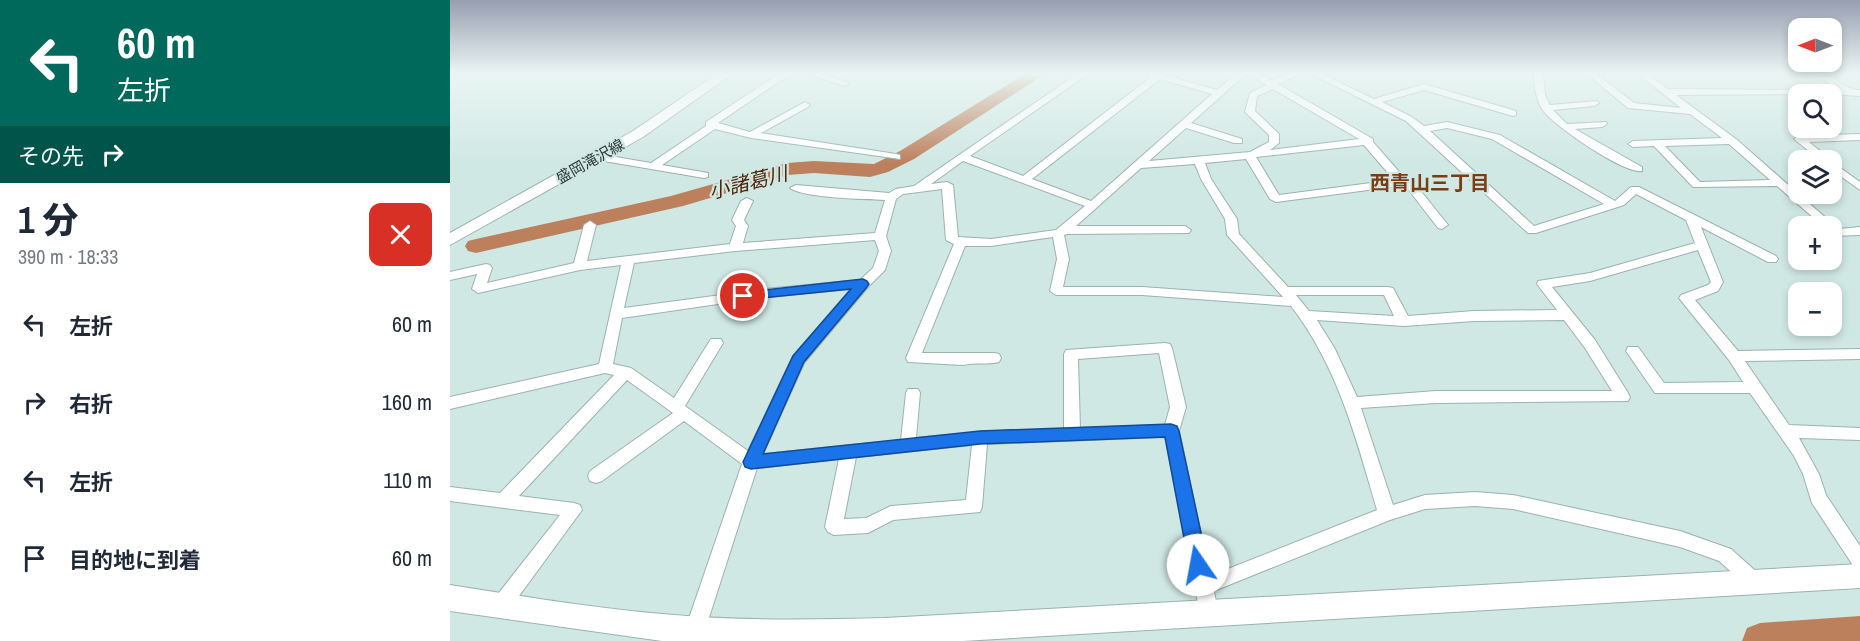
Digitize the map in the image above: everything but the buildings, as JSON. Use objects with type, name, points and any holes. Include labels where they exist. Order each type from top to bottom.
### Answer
[{"type":"street","name":"盛岡滝沢線","points":[[450,240],[598,157],[684,104]]},
{"type":"street","points":[[740,104],[710,124],[751,135],[896,157]]},
{"type":"street","points":[[917,188],[1039,104]]},
{"type":"street","points":[[1024,180],[1119,104]]},
{"type":"street","points":[[1062,232],[1206,104]]},
{"type":"street","points":[[1250,156],[1274,143],[1274,134],[1250,112],[1251,104]]},
{"type":"street","points":[[1305,104],[1369,141],[1402,182],[1412,187],[1442,225]]},
{"type":"street","points":[[1377,104],[1409,119],[1422,129],[1532,230],[1620,203],[1635,189],[1772,259]]},
{"type":"street","points":[[1488,104],[1513,113]]},
{"type":"street","points":[[1545,104],[1566,127],[1638,169]]},
{"type":"street","points":[[1546,108],[1585,104]]},
{"type":"street","points":[[1628,104],[1697,113]]},
{"type":"street","points":[[1684,104],[1732,141],[1817,216]]},
{"type":"street","points":[[751,135],[805,105]]},
{"type":"street","points":[[653,166],[714,124]]},
{"type":"street","points":[[1183,124],[1238,141]]},
{"type":"street","points":[[1566,127],[1602,124]]},
{"type":"street","points":[[1422,129],[1447,125],[1496,137],[1614,205]]},
{"type":"street","points":[[1813,150],[1799,139],[1860,137]]},
{"type":"street","points":[[1138,165],[1199,162],[1369,141]]},
{"type":"street","points":[[1633,144],[1732,141]]},
{"type":"street","points":[[1656,143],[1697,185],[1781,183]]},
{"type":"street","points":[[1250,156],[1276,199],[1402,182]]},
{"type":"street","points":[[598,157],[704,175]]},
{"type":"street","points":[[962,157],[1092,205]]},
{"type":"street","points":[[1199,162],[1206,179],[1231,219],[1233,235],[1307,315],[1337,366],[1387,514]]},
{"type":"street","points":[[1842,172],[1857,183]]},
{"type":"street","points":[[796,188],[832,194],[891,197],[900,191],[947,185],[952,240],[960,243],[992,242],[1062,232],[1185,230]]},
{"type":"street","points":[[695,630],[751,462],[798,360],[863,284],[879,270],[885,251],[880,236],[891,197]]},
{"type":"street","points":[[735,247],[742,226],[738,220],[747,201]]},
{"type":"street","points":[[1691,218],[1717,282],[1713,288],[1686,298],[1734,356],[1785,431],[1812,474],[1818,498],[1860,561]]},
{"type":"street","points":[[580,266],[590,225]]},
{"type":"street","points":[[1842,232],[1860,231]]},
{"type":"street","points":[[1062,232],[1063,259],[1056,291],[1142,291],[1295,302]]},
{"type":"street","points":[[450,276],[486,268],[478,289],[580,266],[735,247],[880,236]]},
{"type":"street","points":[[960,243],[913,358],[963,360],[964,357],[994,358]]},
{"type":"street","points":[[1351,403],[1436,397],[1623,397],[1590,344],[1543,284],[1590,277],[1702,245]]},
{"type":"street","points":[[605,368],[628,261]]},
{"type":"street","points":[[618,314],[721,298],[863,284]]},
{"type":"street","points":[[1286,291],[1388,291],[1404,321]]},
{"type":"street","points":[[1307,315],[1404,321],[1474,316],[1568,315]]},
{"type":"street","points":[[596,476],[680,410],[716,344]]},
{"type":"street","points":[[1072,435],[1071,354],[1165,348],[1178,407],[1171,431],[1209,613]]},
{"type":"street","points":[[1633,351],[1660,389],[1754,387]]},
{"type":"street","points":[[1734,356],[1860,354]]},
{"type":"street","points":[[450,403],[605,368],[626,372],[751,462],[980,438],[1171,431]]},
{"type":"street","points":[[504,500],[626,372]]},
{"type":"street","points":[[908,445],[913,393]]},
{"type":"street","points":[[1785,431],[1860,434]]},
{"type":"street","points":[[849,451],[834,527],[868,525],[891,513],[974,507],[980,438]]},
{"type":"street","points":[[450,494],[574,510],[501,605]]},
{"type":"street","points":[[1203,587],[1387,514],[1425,502],[1475,499],[1514,502],[1680,539],[1725,555],[1756,583]]},
{"type":"street","points":[[450,598],[636,625],[695,630],[786,633],[885,632],[1860,576]]},
{"type":"waterway","name":"小諸葛川","points":[[476,246],[675,201],[787,169],[814,167],[870,171],[881,168],[907,155],[988,104]]},
{"type":"waterway","points":[[1760,641],[1860,634]]},
{"type":"district","name":"西青山三丁目","points":[[1430,182]]},
{"type":"route","points":[[743,296],[863,284],[798,360],[751,462],[980,438],[1171,431],[1198,565]]}]
